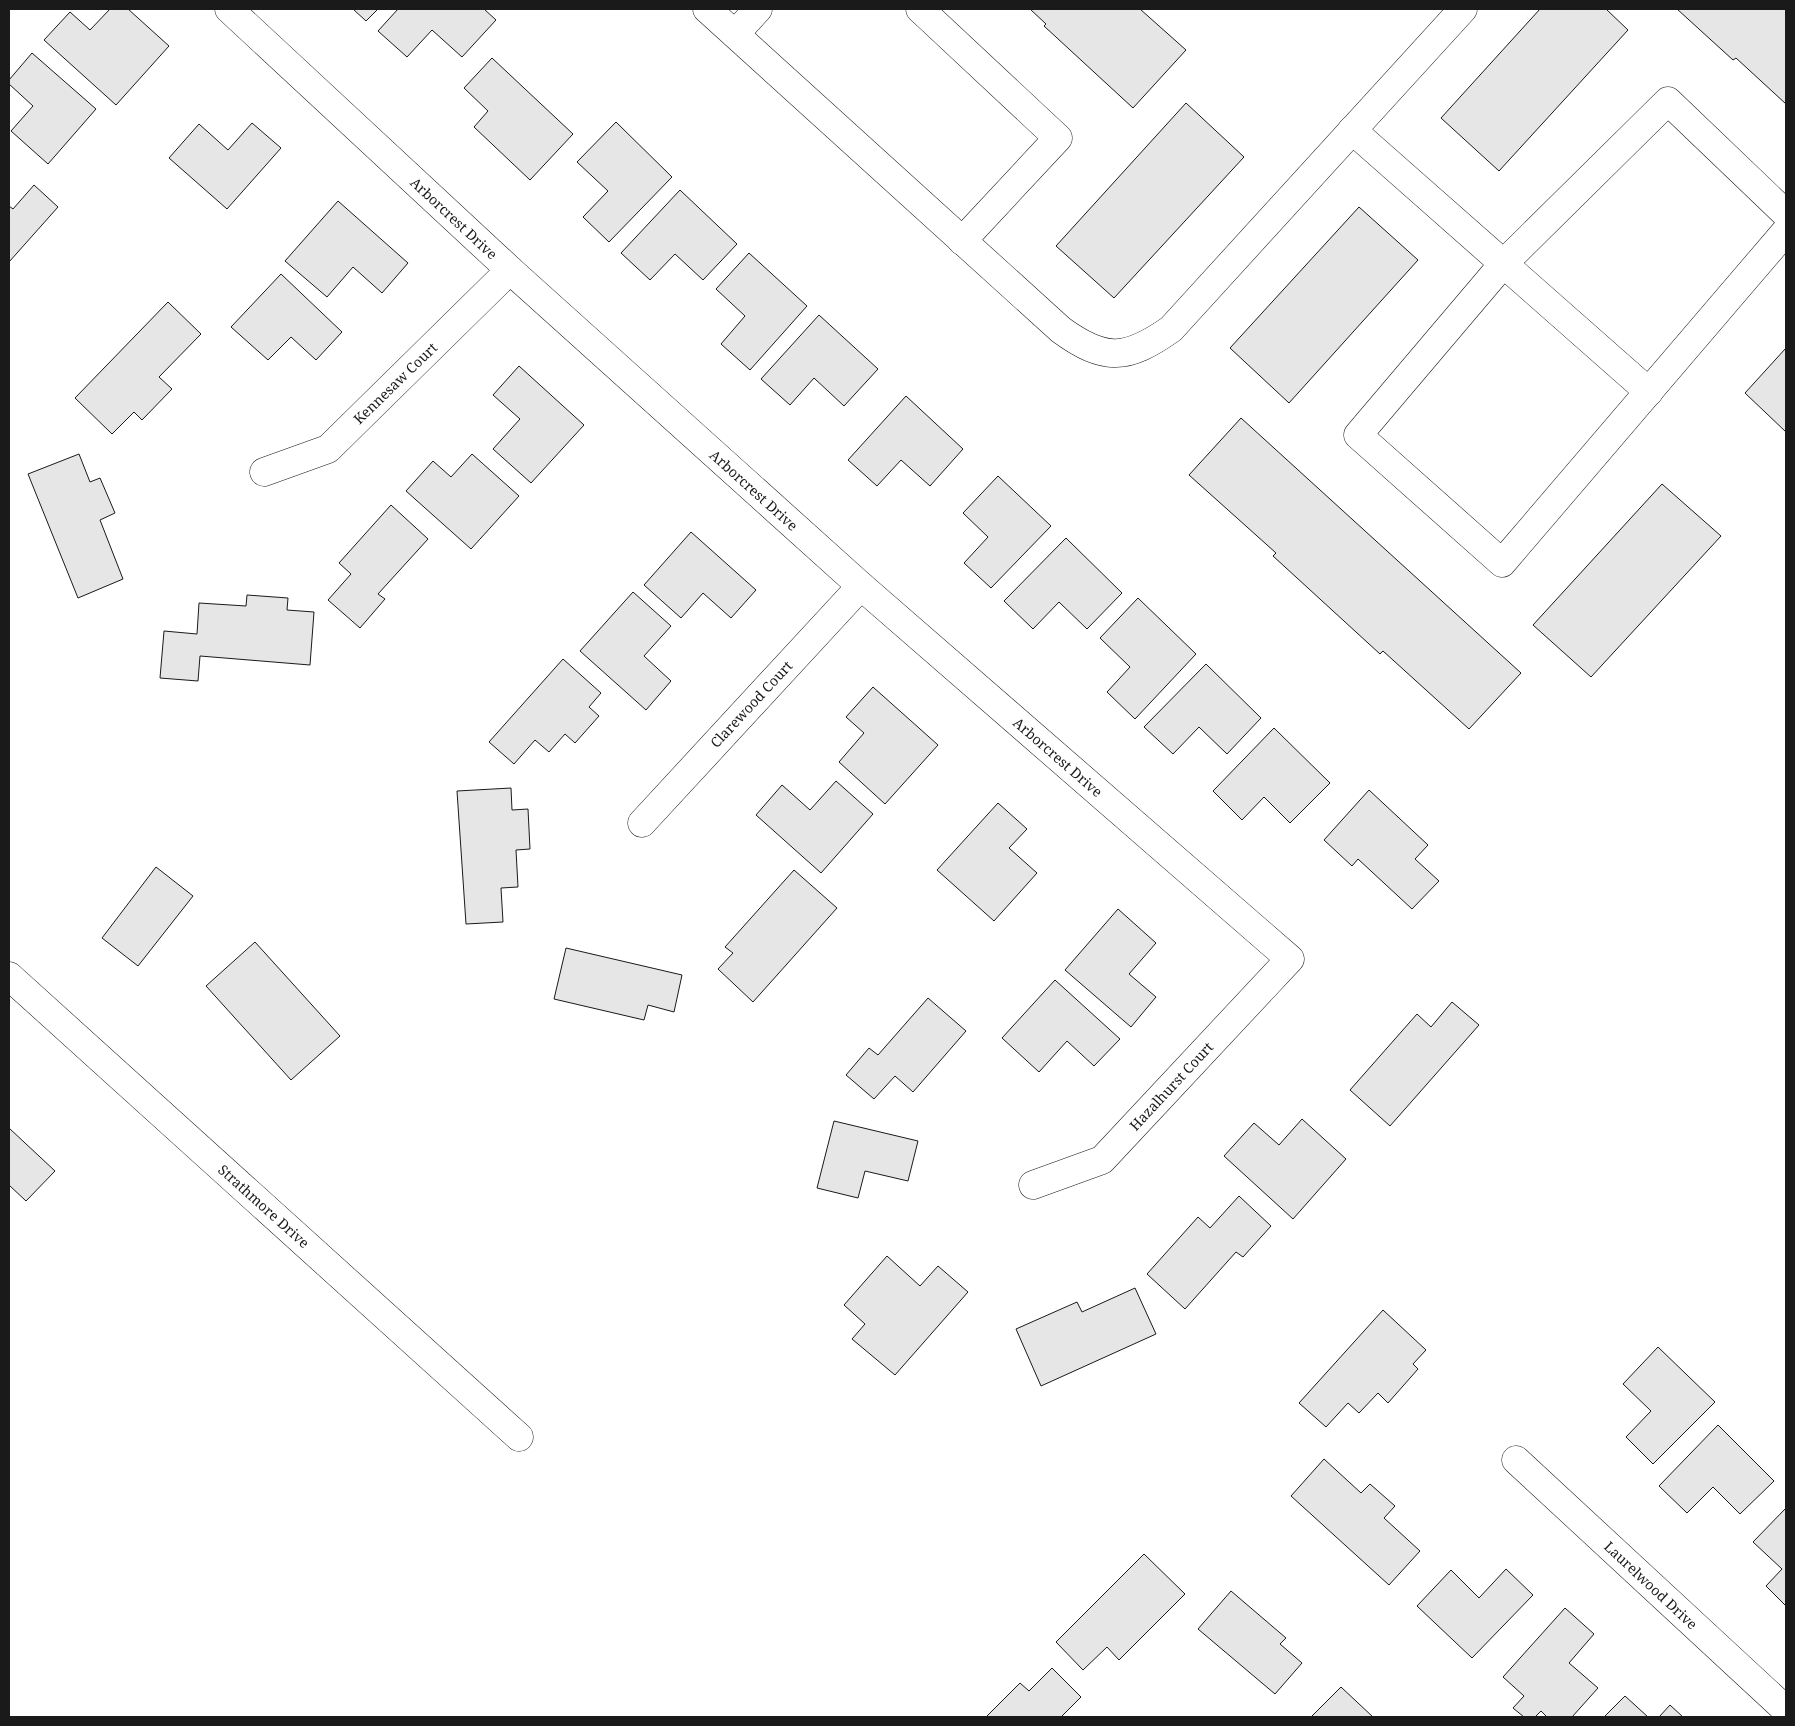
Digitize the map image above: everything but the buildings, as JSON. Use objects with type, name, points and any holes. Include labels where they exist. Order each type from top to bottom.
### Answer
[{"type":"street","name":"Arborcrest Drive","points":[[230,9],[510,270],[861,586],[1290,959]]},
{"type":"street","points":[[707,9],[1060,330],[1082,346],[1099,352],[1121,354],[1146,347],[1171,329],[1463,9]]},
{"type":"street","points":[[735,34],[758,9]]},
{"type":"street","points":[[920,9],[1058,138],[962,241]]},
{"type":"street","points":[[1786,214],[1668,101],[1503,264],[1358,435],[1502,563],[1786,231]]},
{"type":"street","points":[[1352,130],[1649,392]]},
{"type":"street","name":"Kennesaw Court","points":[[264,472],[328,449],[510,270]]},
{"type":"street","name":"Clarewood Court","points":[[642,822],[861,586]]},
{"type":"street","name":"Hazalhurst Court","points":[[1033,1185],[1102,1160],[1290,959]]},
{"type":"street","name":"Strathmore Drive","points":[[9,976],[519,1437]]},
{"type":"street","name":"Laurelwood Drive","points":[[1516,1460],[1786,1710]]}]
